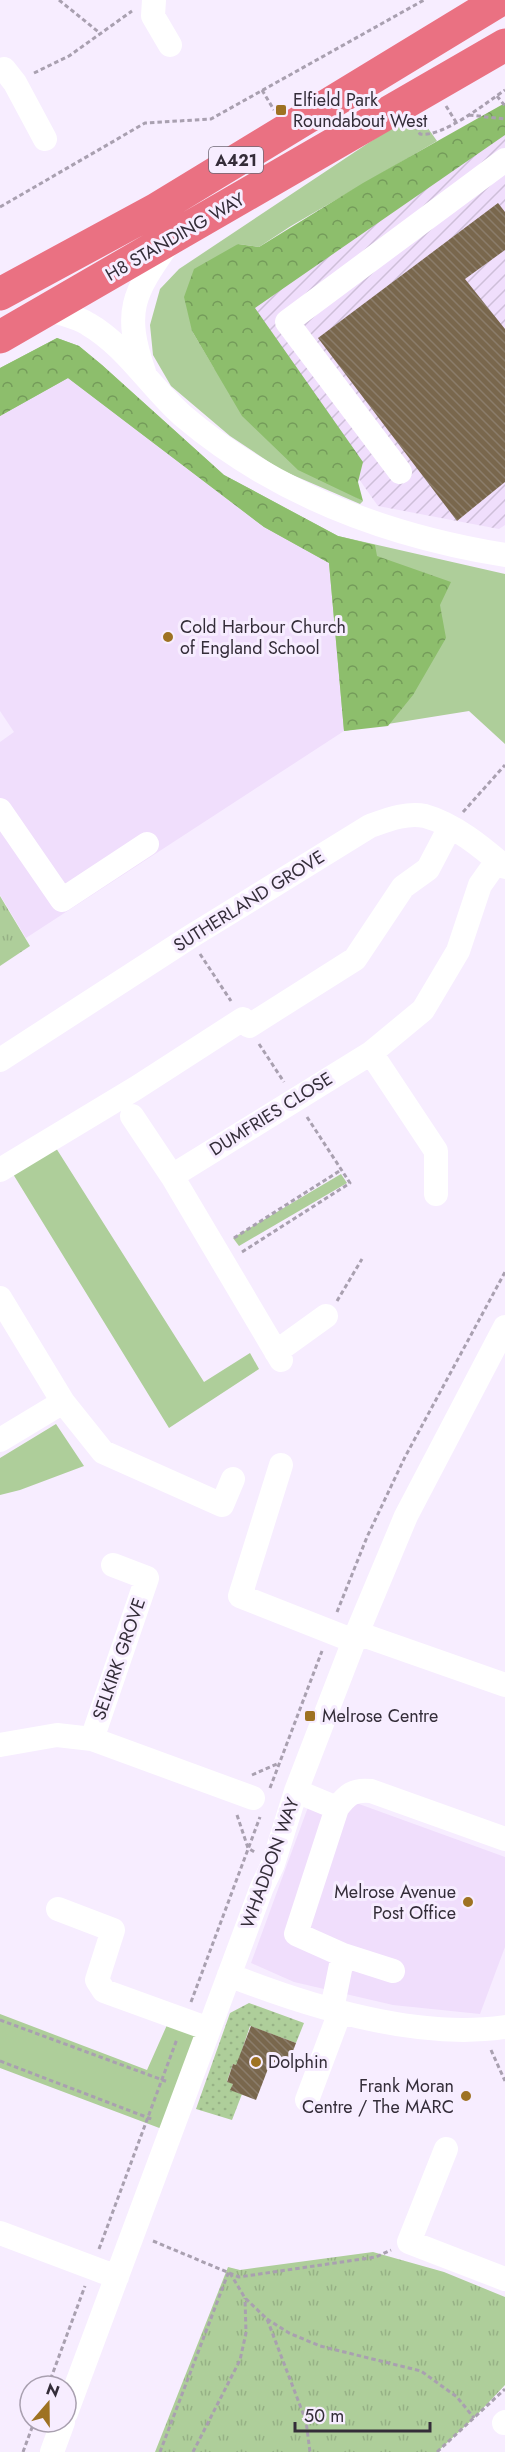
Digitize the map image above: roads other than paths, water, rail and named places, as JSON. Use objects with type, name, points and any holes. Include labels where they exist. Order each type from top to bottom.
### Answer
[{"type":"highway","name":"H8 STANDING WAY","points":[[0,294],[155,210],[500,0]]},
{"type":"highway","name":"H8 STANDING WAY","points":[[0,338],[497,50]]},
{"type":"street","points":[[146,3],[170,45]]},
{"type":"street","points":[[7,77],[45,139]]},
{"type":"street","points":[[400,472],[287,322],[505,160]]},
{"type":"street","points":[[147,380],[134,342],[133,310],[141,283],[171,239]]},
{"type":"street","points":[[50,310],[88,323],[110,340],[182,415],[224,447],[286,486],[348,515],[404,534],[505,555]]},
{"type":"street","points":[[474,550],[505,545]]},
{"type":"street","points":[[0,810],[62,900],[147,844]]},
{"type":"street","name":"SUTHERLAND GROVE","points":[[0,1060],[189,938],[370,826],[394,817],[424,816],[450,827],[501,864]]},
{"type":"street","points":[[0,1170],[136,1088],[243,1019],[249,1026],[355,959],[403,887],[428,869],[450,827]]},
{"type":"street","name":"DUMFRIES CLOSE","points":[[172,1176],[371,1053],[423,1010],[458,951],[480,885],[501,864]]},
{"type":"street","points":[[371,1053],[436,1151],[436,1194]]},
{"type":"street","points":[[132,1116],[172,1176],[278,1356],[326,1316]]},
{"type":"street","points":[[0,1298],[63,1402],[103,1452],[122,1463],[222,1504],[233,1479]]},
{"type":"street","name":"WHADDON WAY","points":[[78,2381],[229,1975],[273,1864],[296,1791],[355,1637],[406,1516],[505,1327]]},
{"type":"street","points":[[0,1440],[63,1402]]},
{"type":"street","points":[[281,1465],[240,1596],[329,1631],[505,1684]]},
{"type":"street","name":"SELKIRK GROVE","points":[[92,1739],[147,1578],[114,1565]]},
{"type":"street","name":"SELKIRK GROVE","points":[[0,1745],[57,1735],[92,1739],[246,1796]]},
{"type":"street","points":[[393,1971],[343,1955],[296,1934],[337,1808],[347,1795],[358,1790],[371,1791],[505,1839]]},
{"type":"street","points":[[296,1791],[337,1808]]},
{"type":"street","points":[[58,1909],[113,1930],[98,1980],[104,1991],[209,2030]]},
{"type":"street","points":[[307,2100],[336,2010],[343,1955]]},
{"type":"street","points":[[229,1975],[336,2010],[409,2025],[494,2029]]},
{"type":"street","points":[[446,2149],[410,2242],[505,2279]]},
{"type":"street","points":[[0,2233],[117,2277]]},
{"type":"street","points":[[52,2452],[59,2434]]},
{"type":"place","name":"Elfield Park Roundabout West","points":[[281,110]]},
{"type":"place","name":"Cold Harbour Church of England School","points":[[168,637]]},
{"type":"place","name":"Melrose Centre","points":[[310,1716]]},
{"type":"place","name":"Melrose Avenue Post Office","points":[[468,1902]]},
{"type":"place","name":"Dolphin","points":[[256,2062]]},
{"type":"place","name":"Frank Moran Centre / The MARC","points":[[466,2096]]}]
